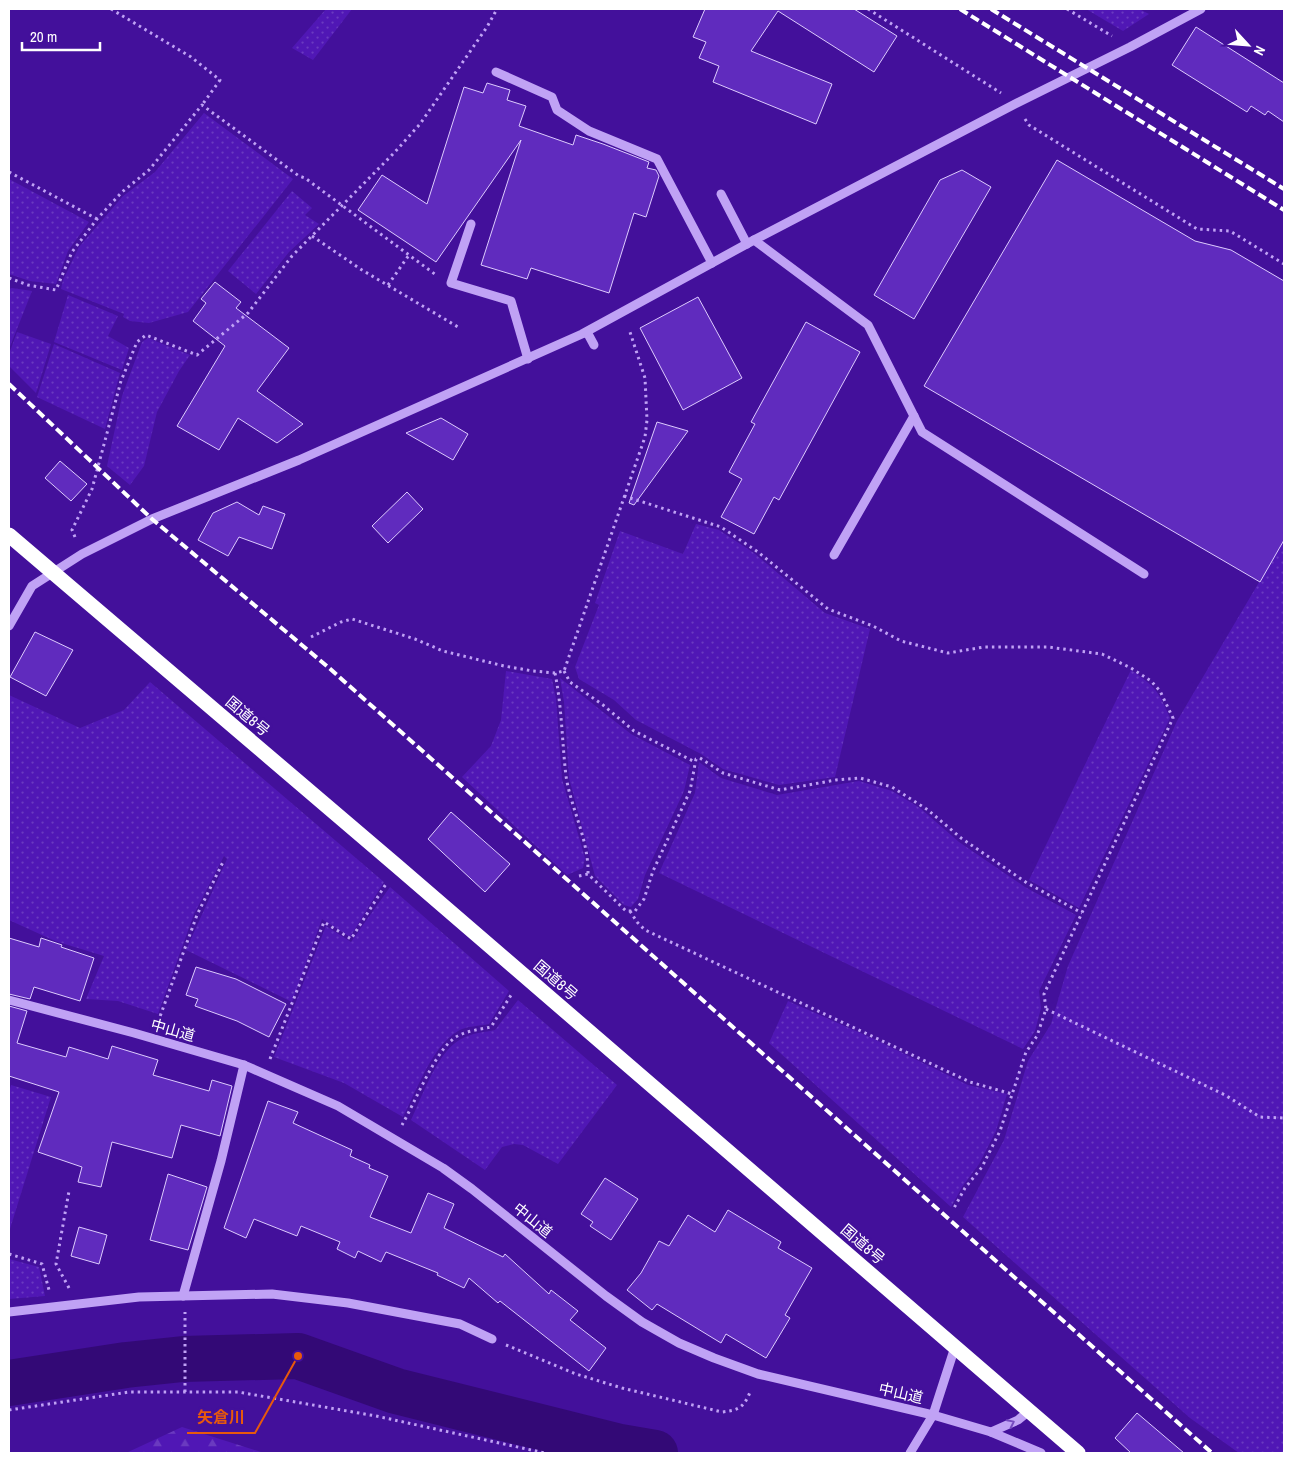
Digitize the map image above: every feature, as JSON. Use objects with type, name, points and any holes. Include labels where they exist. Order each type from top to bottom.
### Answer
[{"type":"highway","name":"国道8号","points":[[9,535],[524,975],[1078,1453]]},
{"type":"street","points":[[9,626],[32,586],[82,554],[152,520],[299,460],[587,332],[751,242],[1200,9]]},
{"type":"street","points":[[496,72],[552,97],[558,110],[589,131],[657,159],[712,263]]},
{"type":"street","points":[[721,194],[751,242],[868,325],[922,432],[1144,574]]},
{"type":"street","points":[[470,224],[451,283],[511,301],[528,358]]},
{"type":"street","points":[[587,332],[594,345]]},
{"type":"street","points":[[834,555],[914,416]]},
{"type":"street","name":"中山道","points":[[9,1000],[244,1065],[338,1106],[443,1168],[606,1296],[642,1322],[679,1343],[758,1374],[933,1415],[991,1432],[1041,1453]]},
{"type":"street","points":[[183,1296],[221,1161],[244,1065]]},
{"type":"street","points":[[9,1312],[138,1297],[272,1294],[348,1303],[460,1324],[492,1339]]},
{"type":"street","points":[[910,1453],[933,1415],[955,1347]]},
{"type":"street","points":[[991,1432],[1018,1420],[1029,1411]]},
{"type":"path","points":[[9,278],[28,285],[56,290],[72,252],[97,219],[122,192],[149,170],[220,80],[191,57],[111,9]]},
{"type":"path","points":[[82,554],[72,530],[92,489],[121,381],[137,342],[146,335],[197,355],[248,312],[292,256],[420,124],[488,27],[497,9]]},
{"type":"path","points":[[868,9],[1017,104],[1029,126],[1197,229],[1230,231],[1284,264]]},
{"type":"path","points":[[1067,9],[1130,47]]},
{"type":"path","points":[[202,105],[299,176],[306,178],[409,255],[451,283]]},
{"type":"path","points":[[9,172],[97,219]]},
{"type":"path","points":[[312,236],[387,286],[458,327]]},
{"type":"path","points":[[387,286],[409,255]]},
{"type":"path","points":[[625,311],[645,378],[647,420],[645,437],[564,672],[570,682],[603,705],[634,731],[695,762]]},
{"type":"path","points":[[624,496],[721,527],[758,552],[828,609],[873,626],[901,641],[948,653],[984,647],[1048,647],[1102,654],[1151,681],[1160,691],[1173,718],[1044,994],[1046,1009],[1037,1036],[1026,1052],[1000,1131],[982,1167],[965,1188],[954,1208]]},
{"type":"path","points":[[312,637],[341,622],[352,619],[415,639],[443,651],[533,672],[564,672]]},
{"type":"path","points":[[555,673],[561,701],[566,778],[588,859],[588,874],[626,911],[634,911],[644,898],[653,871],[690,791],[696,759],[700,758],[723,774],[780,790],[836,780],[860,778],[892,787],[928,810],[961,838],[1027,882],[1082,913]]},
{"type":"path","points":[[152,1038],[198,915],[224,860]]},
{"type":"path","points":[[264,1074],[324,922],[351,939],[397,866]]},
{"type":"path","points":[[579,876],[588,874]]},
{"type":"path","points":[[630,911],[645,930],[970,1082],[1012,1094]]},
{"type":"path","points":[[395,1139],[437,1059],[450,1041],[462,1034],[491,1027],[524,975]]},
{"type":"path","points":[[1046,1009],[1225,1095],[1260,1117],[1284,1118]]},
{"type":"path","points":[[69,1191],[56,1264],[78,1304]]},
{"type":"path","points":[[9,1254],[42,1264],[53,1306]]},
{"type":"path","points":[[185,1310],[185,1392]]},
{"type":"path","points":[[492,1339],[585,1377],[722,1412],[738,1410],[746,1400],[758,1374]]},
{"type":"path","points":[[9,1410],[129,1392],[238,1392],[376,1416],[545,1453]]},
{"type":"green space","points":[[326,9],[352,9],[313,60],[292,48]]},
{"type":"green space","points":[[1086,9],[1139,9],[1149,14],[1123,31]]},
{"type":"green space","points":[[204,113],[293,179],[188,312],[149,323],[130,321],[123,317],[124,314],[61,289],[63,280],[79,247],[123,196],[155,172]]},
{"type":"green space","points":[[9,179],[89,222],[68,251],[56,284],[30,281],[9,274]]},
{"type":"green space","points":[[292,191],[312,208],[305,215],[319,224],[289,252],[256,294],[228,271]]},
{"type":"green space","points":[[9,289],[32,291],[9,349]]},
{"type":"green space","points":[[68,295],[118,316],[108,336],[129,348],[122,370],[54,342]]},
{"type":"green space","points":[[17,332],[51,344],[36,393],[9,366],[9,354]]},
{"type":"green space","points":[[148,338],[190,355],[179,371],[157,412],[144,466],[130,485],[107,466],[122,396],[142,342]]},
{"type":"green space","points":[[54,344],[120,373],[105,429],[37,397]]},
{"type":"green space","points":[[696,524],[719,530],[754,553],[825,613],[870,629],[835,777],[779,785],[723,769],[701,754],[636,720],[614,700],[579,679],[575,667],[599,605],[595,603],[620,531],[683,554]]},
{"type":"green space","points":[[1284,540],[1284,1453],[1239,1453],[1190,1418],[963,1217],[1004,1140],[1028,1061],[1051,1024],[1068,966],[1177,721]]},
{"type":"green space","points":[[1131,670],[1155,690],[1170,718],[1079,908],[1029,880]]},
{"type":"green space","points":[[506,671],[552,679],[556,699],[562,779],[585,858],[583,868],[567,875],[462,777],[491,746],[501,720]]},
{"type":"green space","points":[[560,678],[631,734],[690,765],[684,791],[645,875],[638,899],[631,907],[624,905],[595,876],[569,778],[564,702]]},
{"type":"green space","points":[[150,682],[384,882],[350,937],[322,919],[292,1002],[186,950],[227,859],[224,856],[194,914],[158,1014],[118,1001],[86,999],[104,956],[55,941],[9,920],[9,695],[80,728],[124,710]]},
{"type":"green space","points":[[699,762],[721,778],[777,795],[859,781],[892,791],[920,808],[959,842],[1025,887],[1076,915],[1039,991],[1041,1008],[1035,1031],[1023,1049],[659,873],[695,793]]},
{"type":"green space","points":[[390,887],[509,991],[489,1024],[462,1029],[440,1047],[426,1070],[403,1117],[344,1083],[274,1057],[326,926],[351,942]]},
{"type":"green space","points":[[518,1000],[617,1085],[558,1164],[523,1145],[514,1144],[502,1147],[485,1170],[411,1120],[432,1073],[447,1051],[465,1037],[495,1030]]},
{"type":"green space","points":[[788,1001],[874,1039],[968,1085],[1007,1094],[996,1131],[979,1164],[962,1187],[951,1207],[769,1043]]},
{"type":"green space","points":[[11,1085],[51,1097],[9,1232],[9,1092]]},
{"type":"green space","points":[[9,1259],[39,1267],[45,1296],[9,1299]]},
{"type":"green space","points":[[182,1427],[264,1453],[126,1453]]},
{"type":"building","points":[[705,9],[854,9],[897,36],[874,72],[778,11],[751,51],[832,84],[816,124],[713,82],[719,66],[699,58],[706,42],[693,37]]},
{"type":"building","points":[[1196,27],[1284,83],[1284,122],[1268,111],[1265,115],[1251,106],[1247,112],[1172,65]]},
{"type":"building","points":[[487,83],[510,90],[507,100],[526,106],[519,126],[573,145],[576,135],[649,162],[647,168],[656,170],[659,176],[646,217],[634,213],[609,293],[531,268],[527,279],[481,265],[521,140],[436,262],[358,210],[382,175],[427,204],[464,87],[483,93]]},
{"type":"building","points":[[1057,160],[1195,241],[1231,250],[1284,281],[1284,540],[1260,582],[924,386]]},
{"type":"building","points":[[962,170],[991,187],[914,319],[874,295],[940,180]]},
{"type":"building","points":[[215,282],[241,302],[236,308],[289,348],[257,391],[303,424],[277,443],[238,418],[219,450],[177,426],[225,346],[193,321],[206,303],[201,299]]},
{"type":"building","points":[[698,297],[742,378],[683,410],[640,328]]},
{"type":"building","points":[[806,322],[860,352],[779,500],[774,497],[754,534],[721,517],[742,479],[729,472],[755,424],[751,422]]},
{"type":"building","points":[[441,418],[468,434],[453,460],[406,433]]},
{"type":"building","points":[[657,422],[688,431],[634,505],[629,503]]},
{"type":"building","points":[[60,461],[87,484],[71,501],[45,478]]},
{"type":"building","points":[[407,492],[423,509],[388,543],[372,526]]},
{"type":"building","points":[[237,502],[259,515],[263,506],[285,514],[272,549],[239,537],[228,556],[198,540],[213,513]]},
{"type":"building","points":[[35,632],[73,650],[46,696],[10,677]]},
{"type":"building","points":[[451,812],[510,864],[485,892],[428,839]]},
{"type":"building","points":[[9,938],[39,947],[41,938],[94,958],[80,1001],[34,987],[30,999],[9,994]]},
{"type":"building","points":[[196,967],[236,979],[286,1004],[269,1037],[237,1021],[195,1006],[198,999],[186,995]]},
{"type":"building","points":[[9,1006],[27,1011],[17,1043],[66,1057],[69,1047],[108,1059],[112,1046],[158,1060],[153,1075],[209,1091],[212,1080],[232,1086],[220,1136],[181,1125],[172,1158],[112,1142],[101,1187],[78,1182],[82,1167],[38,1152],[59,1092],[9,1076]]},
{"type":"building","points":[[268,1101],[298,1112],[293,1123],[352,1150],[350,1156],[370,1165],[369,1168],[388,1176],[370,1217],[411,1233],[428,1193],[454,1204],[444,1228],[503,1257],[505,1254],[549,1294],[551,1290],[578,1311],[570,1320],[606,1348],[589,1371],[500,1301],[498,1303],[469,1278],[464,1288],[437,1275],[438,1273],[386,1252],[381,1262],[358,1251],[355,1258],[337,1249],[340,1242],[301,1226],[297,1236],[254,1219],[246,1238],[224,1228]]},
{"type":"building","points":[[168,1174],[207,1187],[188,1250],[150,1240]]},
{"type":"building","points":[[605,1178],[638,1199],[611,1240],[590,1226],[593,1222],[581,1214]]},
{"type":"building","points":[[728,1210],[781,1242],[778,1248],[812,1268],[785,1315],[790,1318],[766,1358],[726,1334],[721,1343],[657,1304],[652,1310],[627,1290],[641,1273],[659,1241],[669,1246],[688,1215],[715,1232]]},
{"type":"building","points":[[79,1227],[107,1235],[99,1264],[71,1256]]},
{"type":"building","points":[[1137,1413],[1184,1453],[1131,1453],[1115,1438]]},
{"type":"waterway","points":[[9,1383],[126,1365],[183,1359],[298,1356],[396,1391],[620,1447],[655,1453]]},
{"type":"railway","points":[[960,9],[1284,210]]},
{"type":"railway","points":[[991,9],[1284,189]]},
{"type":"railway","points":[[9,384],[152,519],[328,667],[1212,1453]]},
{"type":"place","name":"矢倉川","points":[[298,1356]]}]
